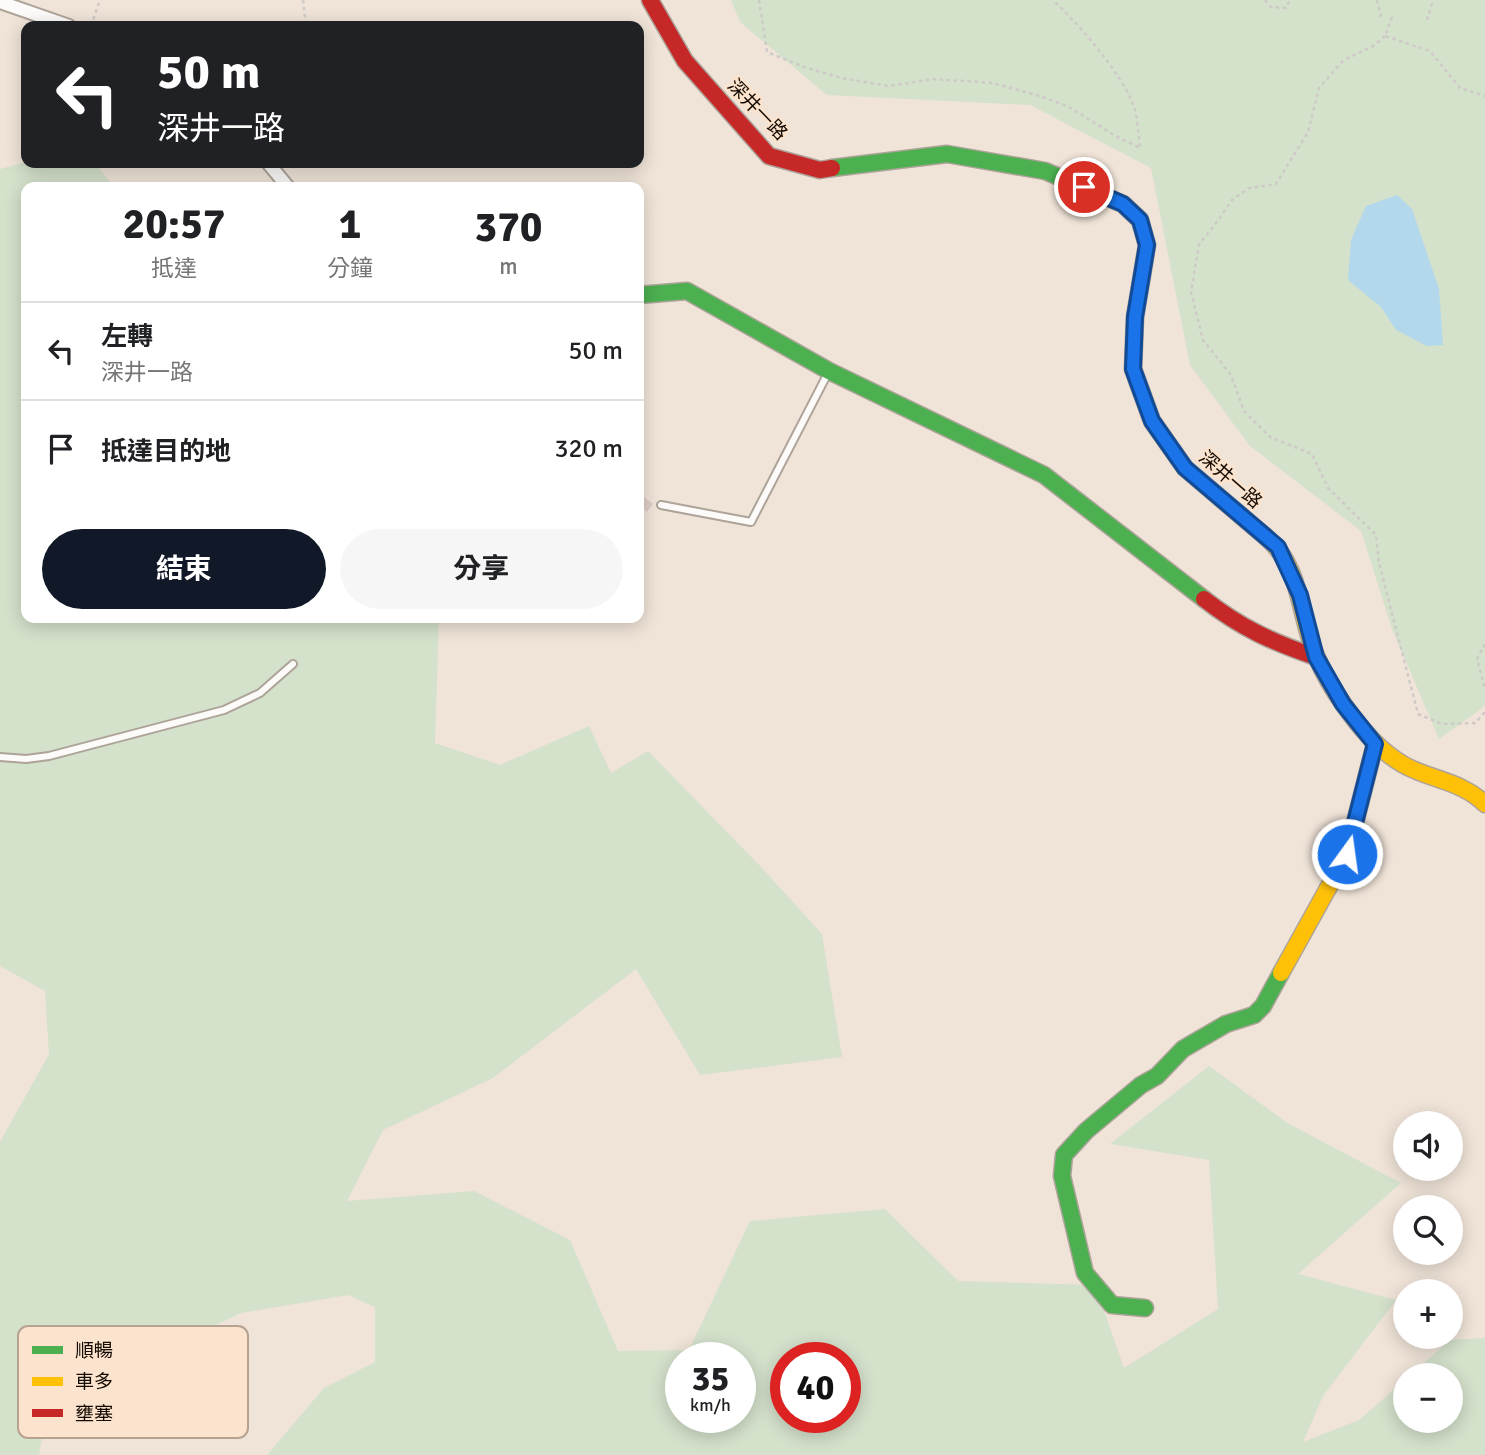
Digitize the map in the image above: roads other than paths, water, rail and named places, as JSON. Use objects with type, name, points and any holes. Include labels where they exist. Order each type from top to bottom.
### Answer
[{"type":"street","name":"深井一路","points":[[650,0],[685,61],[769,156],[820,170],[947,154],[1045,171],[1123,204],[1140,220],[1147,245],[1135,317],[1133,369],[1152,421],[1185,468],[1278,547],[1300,595],[1316,657],[1343,704],[1375,744],[1404,765],[1473,792],[1485,804]]},
{"type":"street","points":[[0,2],[55,21]]},
{"type":"street","points":[[272,168],[284,182]]},
{"type":"street","points":[[644,295],[687,291],[829,371],[1044,475],[1227,617],[1269,641],[1316,657]]},
{"type":"street","points":[[1145,1308],[1112,1305],[1085,1273],[1062,1176],[1064,1155],[1086,1130],[1141,1085],[1157,1076],[1183,1049],[1226,1024],[1254,1015],[1263,1006],[1347,854],[1375,744]]},
{"type":"lane","points":[[662,505],[751,522],[829,371]]},
{"type":"lane","points":[[0,757],[26,759],[49,756],[224,710],[260,693],[293,664]]},
{"type":"water","points":[[1397,195],[1412,209],[1439,289],[1443,345],[1427,346],[1396,330],[1381,307],[1348,280],[1351,240],[1366,206]]}]
